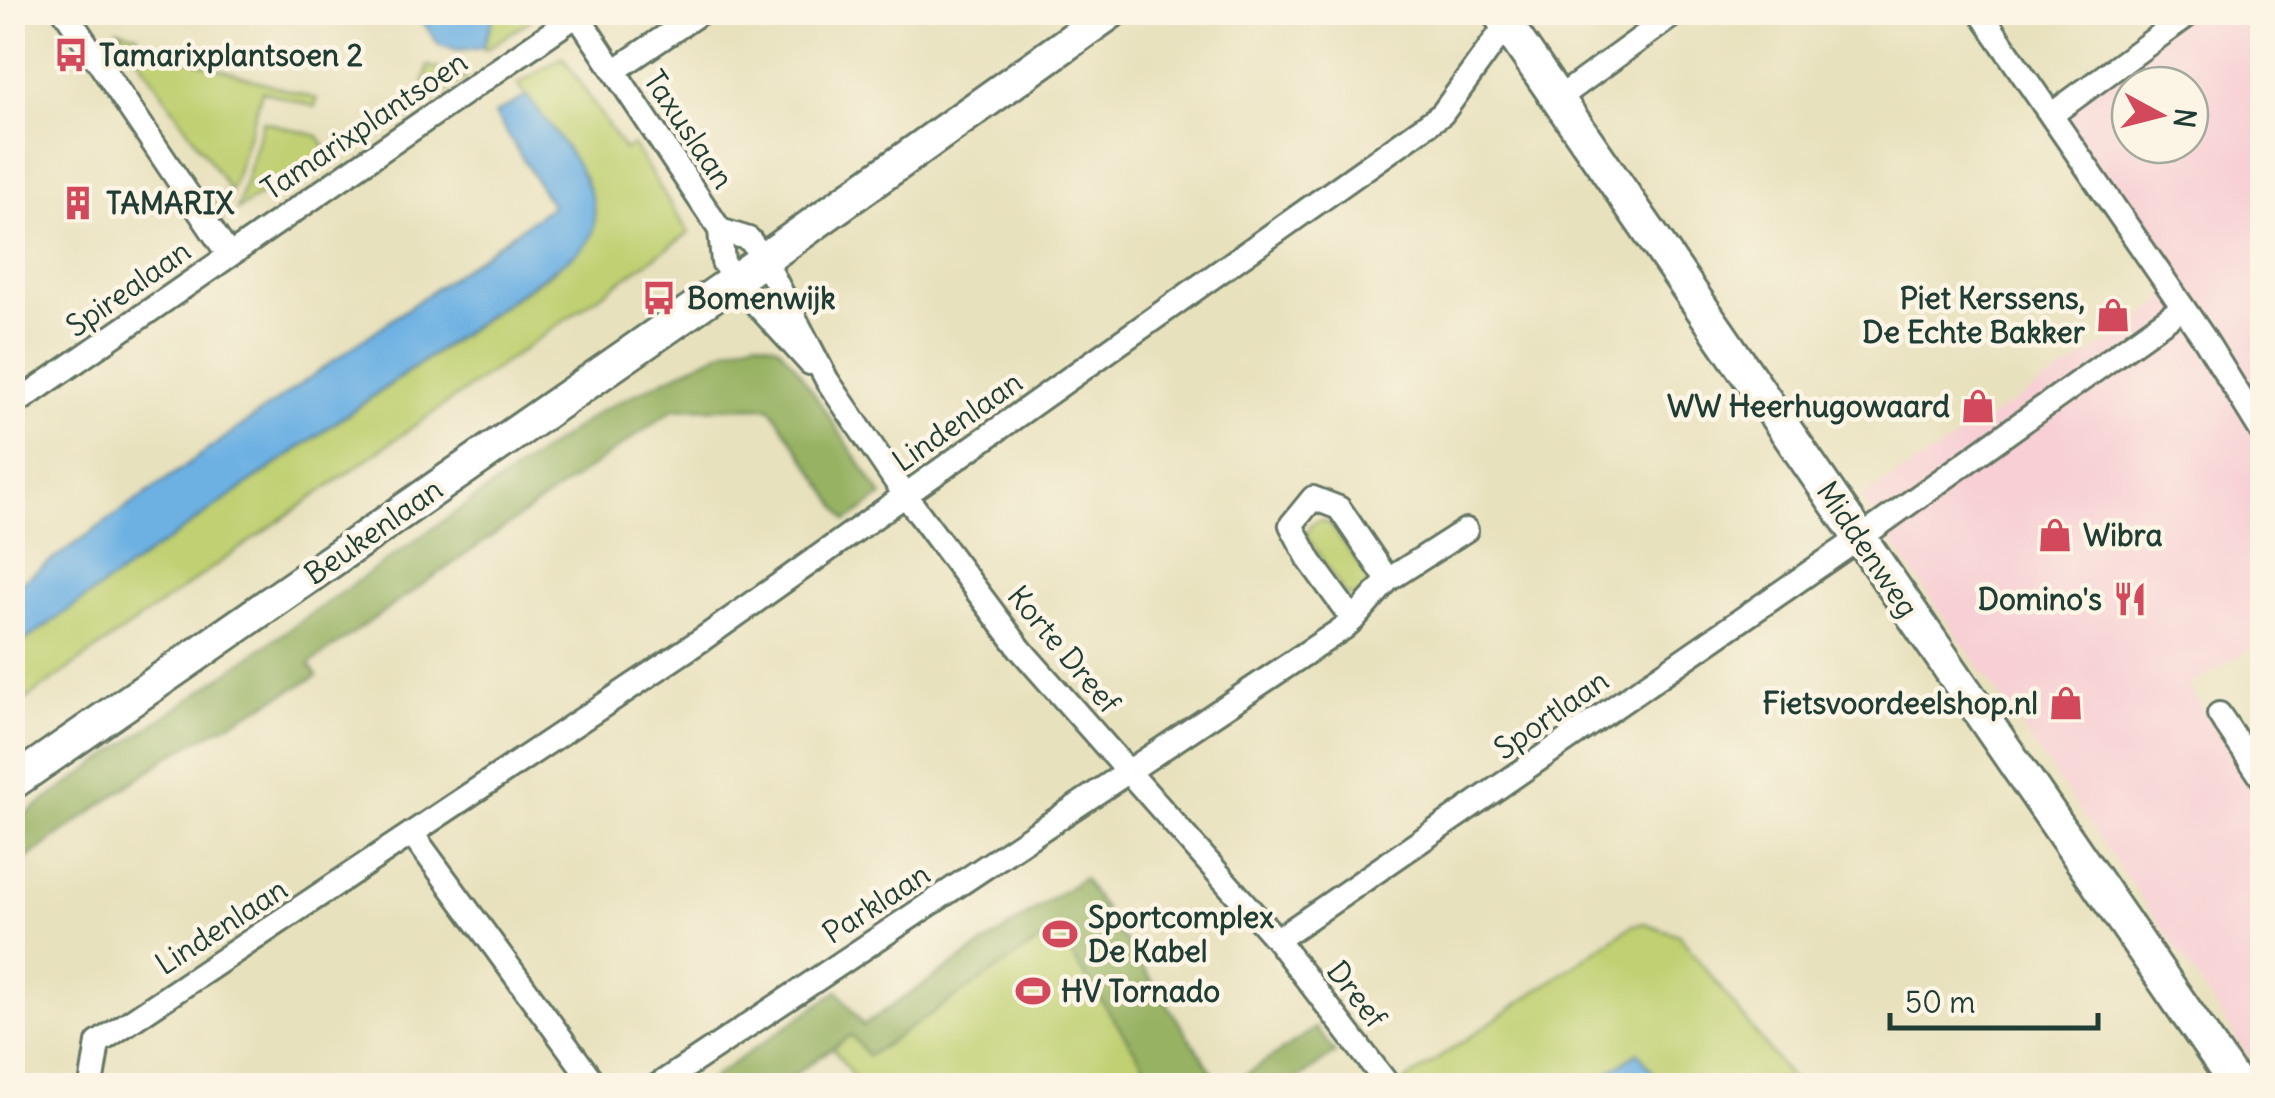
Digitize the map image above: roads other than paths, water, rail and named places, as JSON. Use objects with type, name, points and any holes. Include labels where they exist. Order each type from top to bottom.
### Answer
[{"type":"street","points":[[64,12],[228,254]]},
{"type":"street","points":[[614,71],[701,12]]},
{"type":"street","name":"Beukenlaan","points":[[12,783],[759,252],[1075,12]]},
{"type":"street","name":"Beukenlaan","points":[[759,252],[1111,12]]},
{"type":"street","points":[[1559,98],[1677,12]]},
{"type":"street","points":[[1980,12],[2262,432]]},
{"type":"street","points":[[2051,115],[2192,12]]},
{"type":"street","name":"Tamarixplantsoen","points":[[228,254],[576,14]]},
{"type":"street","name":"Taxuslaan","points":[[576,14],[720,230],[730,273]]},
{"type":"street","name":"Middenweg","points":[[1503,18],[2236,1086]]},
{"type":"street","name":"Lindenlaan","points":[[91,1086],[98,1043],[704,638],[1442,114],[1503,18]]},
{"type":"street","name":"Taxuslaan","points":[[720,230],[750,239],[759,252]]},
{"type":"street","name":"Korte Dreef","points":[[759,252],[827,380],[905,494],[1021,650],[1277,940]]},
{"type":"street","name":"Spirealaan","points":[[12,406],[228,254]]},
{"type":"street","name":"Beukenlaan","points":[[12,764],[730,273]]},
{"type":"street","name":"Korte Dreef","points":[[730,273],[827,380]]},
{"type":"street","name":"Sportlaan","points":[[1277,940],[1860,538],[2182,308]]},
{"type":"street","points":[[1352,620],[1310,561],[1291,525],[1313,498],[1339,508],[1388,580]]},
{"type":"street","name":"Parklaan","points":[[657,1086],[1352,620],[1388,580],[1466,530]]},
{"type":"street","points":[[2219,714],[2262,778]]},
{"type":"street","points":[[413,834],[596,1086]]},
{"type":"street","name":"Dreef","points":[[1277,940],[1389,1086]]},
{"type":"water","points":[[417,13],[495,13],[483,47],[459,50],[439,45]]},
{"type":"water","points":[[527,96],[574,160],[591,197],[593,232],[581,249],[13,649],[13,588],[552,206],[495,114]]},
{"type":"water","points":[[1638,1052],[1662,1085],[1591,1085]]},
{"type":"place","name":"Tamarixplantsoen 2","points":[[71,55]]},
{"type":"place","name":"TAMARIX","points":[[78,203]]},
{"type":"place","name":"Bomenwijk","points":[[659,298]]},
{"type":"place","name":"Piet Kerssens, De Echte Bakker","points":[[2113,315]]},
{"type":"place","name":"WW Heerhugowaard","points":[[1978,406]]},
{"type":"place","name":"Wibra","points":[[2055,535]]},
{"type":"place","name":"Domino's","points":[[2130,599]]},
{"type":"place","name":"Fietsvoordeelshop.nl","points":[[2066,703]]},
{"type":"place","name":"Sportcomplex De Kabel","points":[[1060,934]]},
{"type":"place","name":"HV Tornado","points":[[1033,991]]}]
